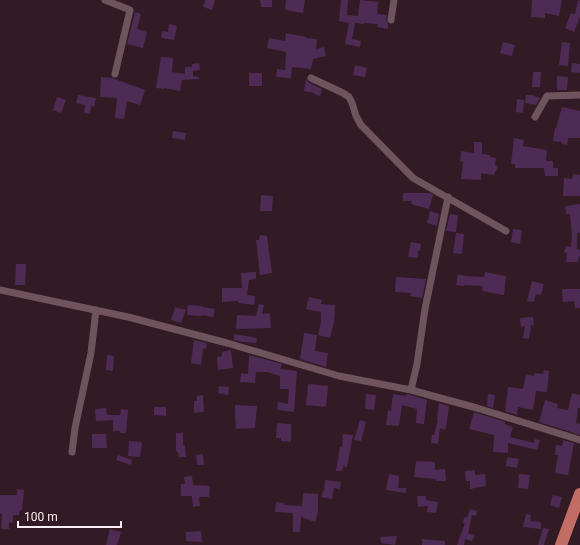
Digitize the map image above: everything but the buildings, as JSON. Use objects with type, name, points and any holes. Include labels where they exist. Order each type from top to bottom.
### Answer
[{"type":"highway","points":[[562,545],[580,494]]},
{"type":"street","points":[[105,0],[130,10],[115,74]]},
{"type":"street","points":[[391,20],[394,0]]},
{"type":"street","points":[[311,78],[343,93],[349,98],[356,116],[362,125],[413,178],[506,231]]},
{"type":"street","points":[[535,117],[547,96],[580,95]]},
{"type":"street","points":[[411,390],[425,309],[448,197]]},
{"type":"street","points":[[0,290],[96,310],[227,343],[339,376],[411,390],[477,408],[580,440]]},
{"type":"street","points":[[72,452],[74,428],[91,353],[96,310]]}]
